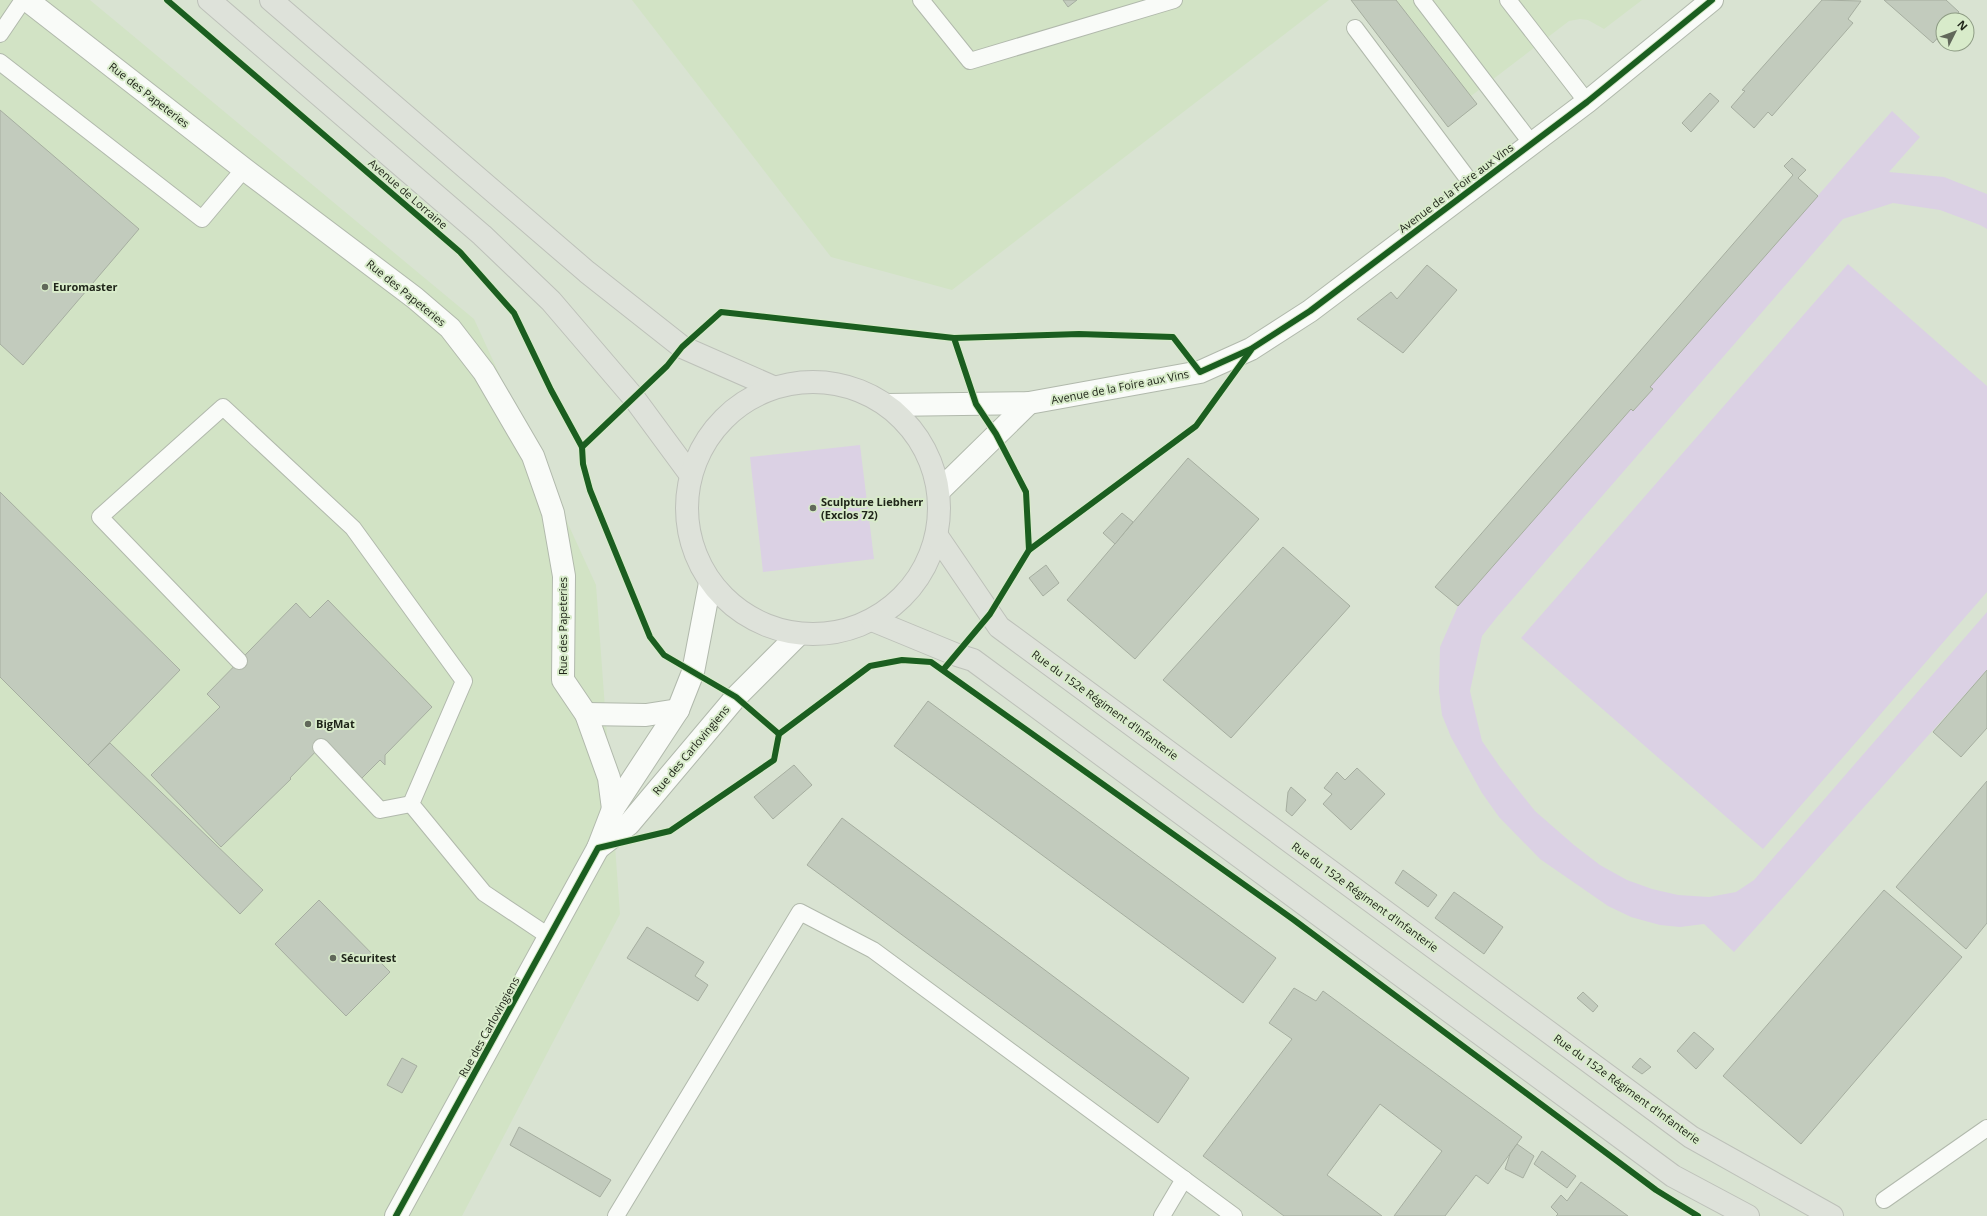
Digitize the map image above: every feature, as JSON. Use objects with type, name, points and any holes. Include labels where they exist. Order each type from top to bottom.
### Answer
[{"type":"main road","name":"Avenue de Lorraine","points":[[209,0],[476,230],[551,301],[634,398],[690,474]]},
{"type":"main road","points":[[272,0],[587,272],[682,347],[773,387]]},
{"type":"main road","points":[[812,380],[852,387],[887,405],[912,429],[930,458],[939,491],[940,514],[937,536],[924,570],[902,598],[872,620],[837,633],[799,634],[765,626],[734,608],[710,583],[692,549],[685,512],[690,474],[707,436],[736,406],[773,387],[812,380]]},
{"type":"main road","name":"Rue du 152e Régiment d'Infanterie","points":[[937,536],[999,628],[1691,1137],[1832,1216]]},
{"type":"main road","points":[[872,620],[957,656],[973,660],[1673,1176],[1748,1216]]},
{"type":"street","name":"Rue des Papeteries","points":[[27,0],[244,169],[415,298],[450,328],[484,372],[533,456],[553,513],[564,576],[563,680],[586,714],[610,778],[613,809]]},
{"type":"street","name":"Avenue de la Foire aux Vins","points":[[887,405],[1029,403],[1200,372],[1251,349],[1310,310],[1532,144],[1587,102],[1712,0]]},
{"type":"street","points":[[939,491],[1029,403]]},
{"type":"street","name":"Rue des Carlovingiens","points":[[396,1216],[598,848],[613,809],[678,710],[693,672],[710,583]]},
{"type":"street","name":"Rue des Carlovingiens","points":[[598,848],[629,824],[736,696],[799,634]]},
{"type":"street","points":[[586,714],[646,715],[678,710]]},
{"type":"lane","points":[[0,34],[23,0]]},
{"type":"lane","points":[[920,0],[970,61],[1174,1]]},
{"type":"lane","points":[[1422,0],[1532,144]]},
{"type":"lane","points":[[1508,0],[1587,102]]},
{"type":"lane","points":[[1355,28],[1474,187]]},
{"type":"lane","points":[[0,62],[202,219],[244,169]]},
{"type":"lane","points":[[239,661],[100,518],[223,407],[353,528],[464,681],[411,804]]},
{"type":"lane","points":[[320,747],[380,810],[411,804]]},
{"type":"lane","points":[[411,804],[484,893],[550,937]]},
{"type":"lane","points":[[616,1216],[800,912],[873,950],[1234,1216]]},
{"type":"lane","points":[[1884,1200],[1987,1128]]},
{"type":"lane","points":[[1162,1216],[1184,1179]]},
{"type":"shaded area","points":[[0,0],[90,0],[474,319],[596,585],[620,914],[462,1216],[0,1216]]},
{"type":"shaded area","points":[[632,0],[1329,0],[952,290],[831,257]]},
{"type":"shaded area","points":[[1351,0],[1642,0],[1604,29],[1588,20],[1580,19],[1569,21],[1471,96],[1477,104],[1448,127]]},
{"type":"shaded area","points":[[1892,111],[1920,137],[1889,172],[1944,177],[1987,194],[1987,229],[1940,210],[1893,203],[1843,219],[1497,617],[1482,636],[1470,691],[1482,741],[1500,767],[1535,811],[1574,845],[1600,865],[1627,880],[1652,889],[1678,895],[1709,897],[1736,892],[1754,880],[1987,612],[1987,670],[1734,952],[1704,924],[1680,927],[1660,925],[1631,917],[1608,906],[1540,859],[1499,817],[1482,793],[1451,737],[1442,715],[1439,691],[1440,647],[1458,606],[1631,409],[1633,411],[1653,389],[1650,387]]},
{"type":"shaded area","points":[[1848,264],[1987,386],[1987,592],[1763,849],[1521,638]]},
{"type":"shaded area","points":[[860,445],[874,559],[763,572],[750,457]]},
{"type":"building","points":[[1063,0],[1077,0],[1068,7]]},
{"type":"building","points":[[1351,0],[1396,0],[1477,104],[1448,127]]},
{"type":"building","points":[[1822,0],[1861,1],[1848,19],[1853,23],[1772,116],[1768,112],[1754,128],[1731,107],[1745,91],[1742,90]]},
{"type":"building","points":[[1884,0],[1946,0],[1959,12],[1935,12],[1935,41],[1933,43]]},
{"type":"building","points":[[1710,93],[1719,101],[1691,132],[1682,123]]},
{"type":"building","name":"Euromaster","points":[[0,110],[139,229],[23,365],[0,344]]},
{"type":"building","points":[[1792,158],[1806,170],[1798,178],[1818,196],[1650,387],[1653,389],[1633,411],[1631,409],[1458,606],[1435,587],[1793,175],[1784,166]]},
{"type":"building","points":[[1427,265],[1457,290],[1403,353],[1357,319],[1391,292],[1397,299]]},
{"type":"building","points":[[1188,458],[1259,519],[1135,659],[1067,600]]},
{"type":"building","points":[[0,492],[180,670],[88,765],[0,677]]},
{"type":"building","points":[[1122,513],[1133,522],[1115,544],[1103,533]]},
{"type":"building","points":[[1283,547],[1350,606],[1231,738],[1163,680]]},
{"type":"building","points":[[1046,565],[1059,583],[1043,596],[1029,578]]},
{"type":"building","name":"BigMat","points":[[328,600],[432,707],[385,755],[385,765],[380,760],[362,778],[325,742],[290,778],[291,779],[221,847],[151,775],[220,707],[207,694],[296,603],[310,618]]},
{"type":"building","points":[[1987,670],[1987,728],[1961,757],[1933,732]]},
{"type":"building","points":[[928,701],[1276,958],[1243,1003],[894,746]]},
{"type":"building","points":[[110,743],[263,890],[240,914],[88,765]]},
{"type":"building","points":[[794,765],[812,785],[773,819],[754,797]]},
{"type":"building","points":[[1357,768],[1385,794],[1351,830],[1323,804],[1332,794],[1324,788],[1337,772],[1345,780]]},
{"type":"building","points":[[1987,781],[1987,923],[1966,949],[1896,887]]},
{"type":"building","points":[[1291,787],[1306,800],[1292,816],[1286,811],[1288,792]]},
{"type":"building","points":[[842,818],[1189,1078],[1158,1123],[807,865]]},
{"type":"building","points":[[1403,870],[1437,895],[1428,907],[1395,883]]},
{"type":"building","points":[[1884,890],[1962,957],[1801,1144],[1723,1076]]},
{"type":"building","points":[[1454,892],[1503,927],[1484,954],[1435,918]]},
{"type":"building","name":"Sécuritest","points":[[319,900],[390,972],[346,1016],[275,944]]},
{"type":"building","points":[[647,927],[704,962],[695,976],[708,985],[698,1001],[627,958]]},
{"type":"building","points":[[1294,988],[1316,1001],[1323,991],[1522,1137],[1488,1184],[1476,1175],[1445,1216],[1394,1216],[1442,1151],[1380,1104],[1327,1175],[1382,1216],[1284,1216],[1203,1156],[1292,1039],[1269,1023]]},
{"type":"building","points":[[1583,992],[1598,1006],[1593,1012],[1577,998]]},
{"type":"building","points":[[1694,1032],[1714,1049],[1696,1069],[1677,1051]]},
{"type":"building","points":[[402,1058],[417,1066],[402,1093],[387,1085]]},
{"type":"building","points":[[1640,1058],[1651,1067],[1642,1074],[1632,1067]]},
{"type":"building","points":[[519,1127],[611,1180],[600,1197],[510,1145]]},
{"type":"building","points":[[1517,1144],[1534,1156],[1523,1178],[1505,1169],[1510,1154]]},
{"type":"building","points":[[1542,1151],[1576,1176],[1567,1188],[1534,1164]]},
{"type":"building","points":[[1581,1182],[1628,1216],[1556,1216],[1558,1214],[1551,1207],[1561,1195],[1567,1201]]},
{"type":"cycle path","points":[[167,0],[460,252],[514,313],[551,390],[582,447],[583,464],[590,490],[650,637],[664,655],[736,697],[779,734]]},
{"type":"cycle path","points":[[954,338],[1079,334],[1173,337],[1200,372],[1251,349],[1310,311],[1587,102],[1712,0]]},
{"type":"cycle path","points":[[582,447],[667,366],[682,347],[721,312],[954,338],[976,404],[996,434],[1026,492],[1029,550],[990,614],[943,670]]},
{"type":"cycle path","points":[[1029,550],[1196,426],[1251,350]]},
{"type":"cycle path","points":[[396,1216],[598,848],[670,831],[774,760],[779,734],[870,666],[902,660],[931,662],[1294,920],[1656,1190],[1698,1216]]},
{"type":"place","name":"Euromaster","points":[[45,287]]},
{"type":"place","name":"Sculpture Liebherr (Exclos 72)","points":[[813,508]]},
{"type":"place","name":"BigMat","points":[[308,724]]},
{"type":"place","name":"Sécuritest","points":[[333,958]]}]
